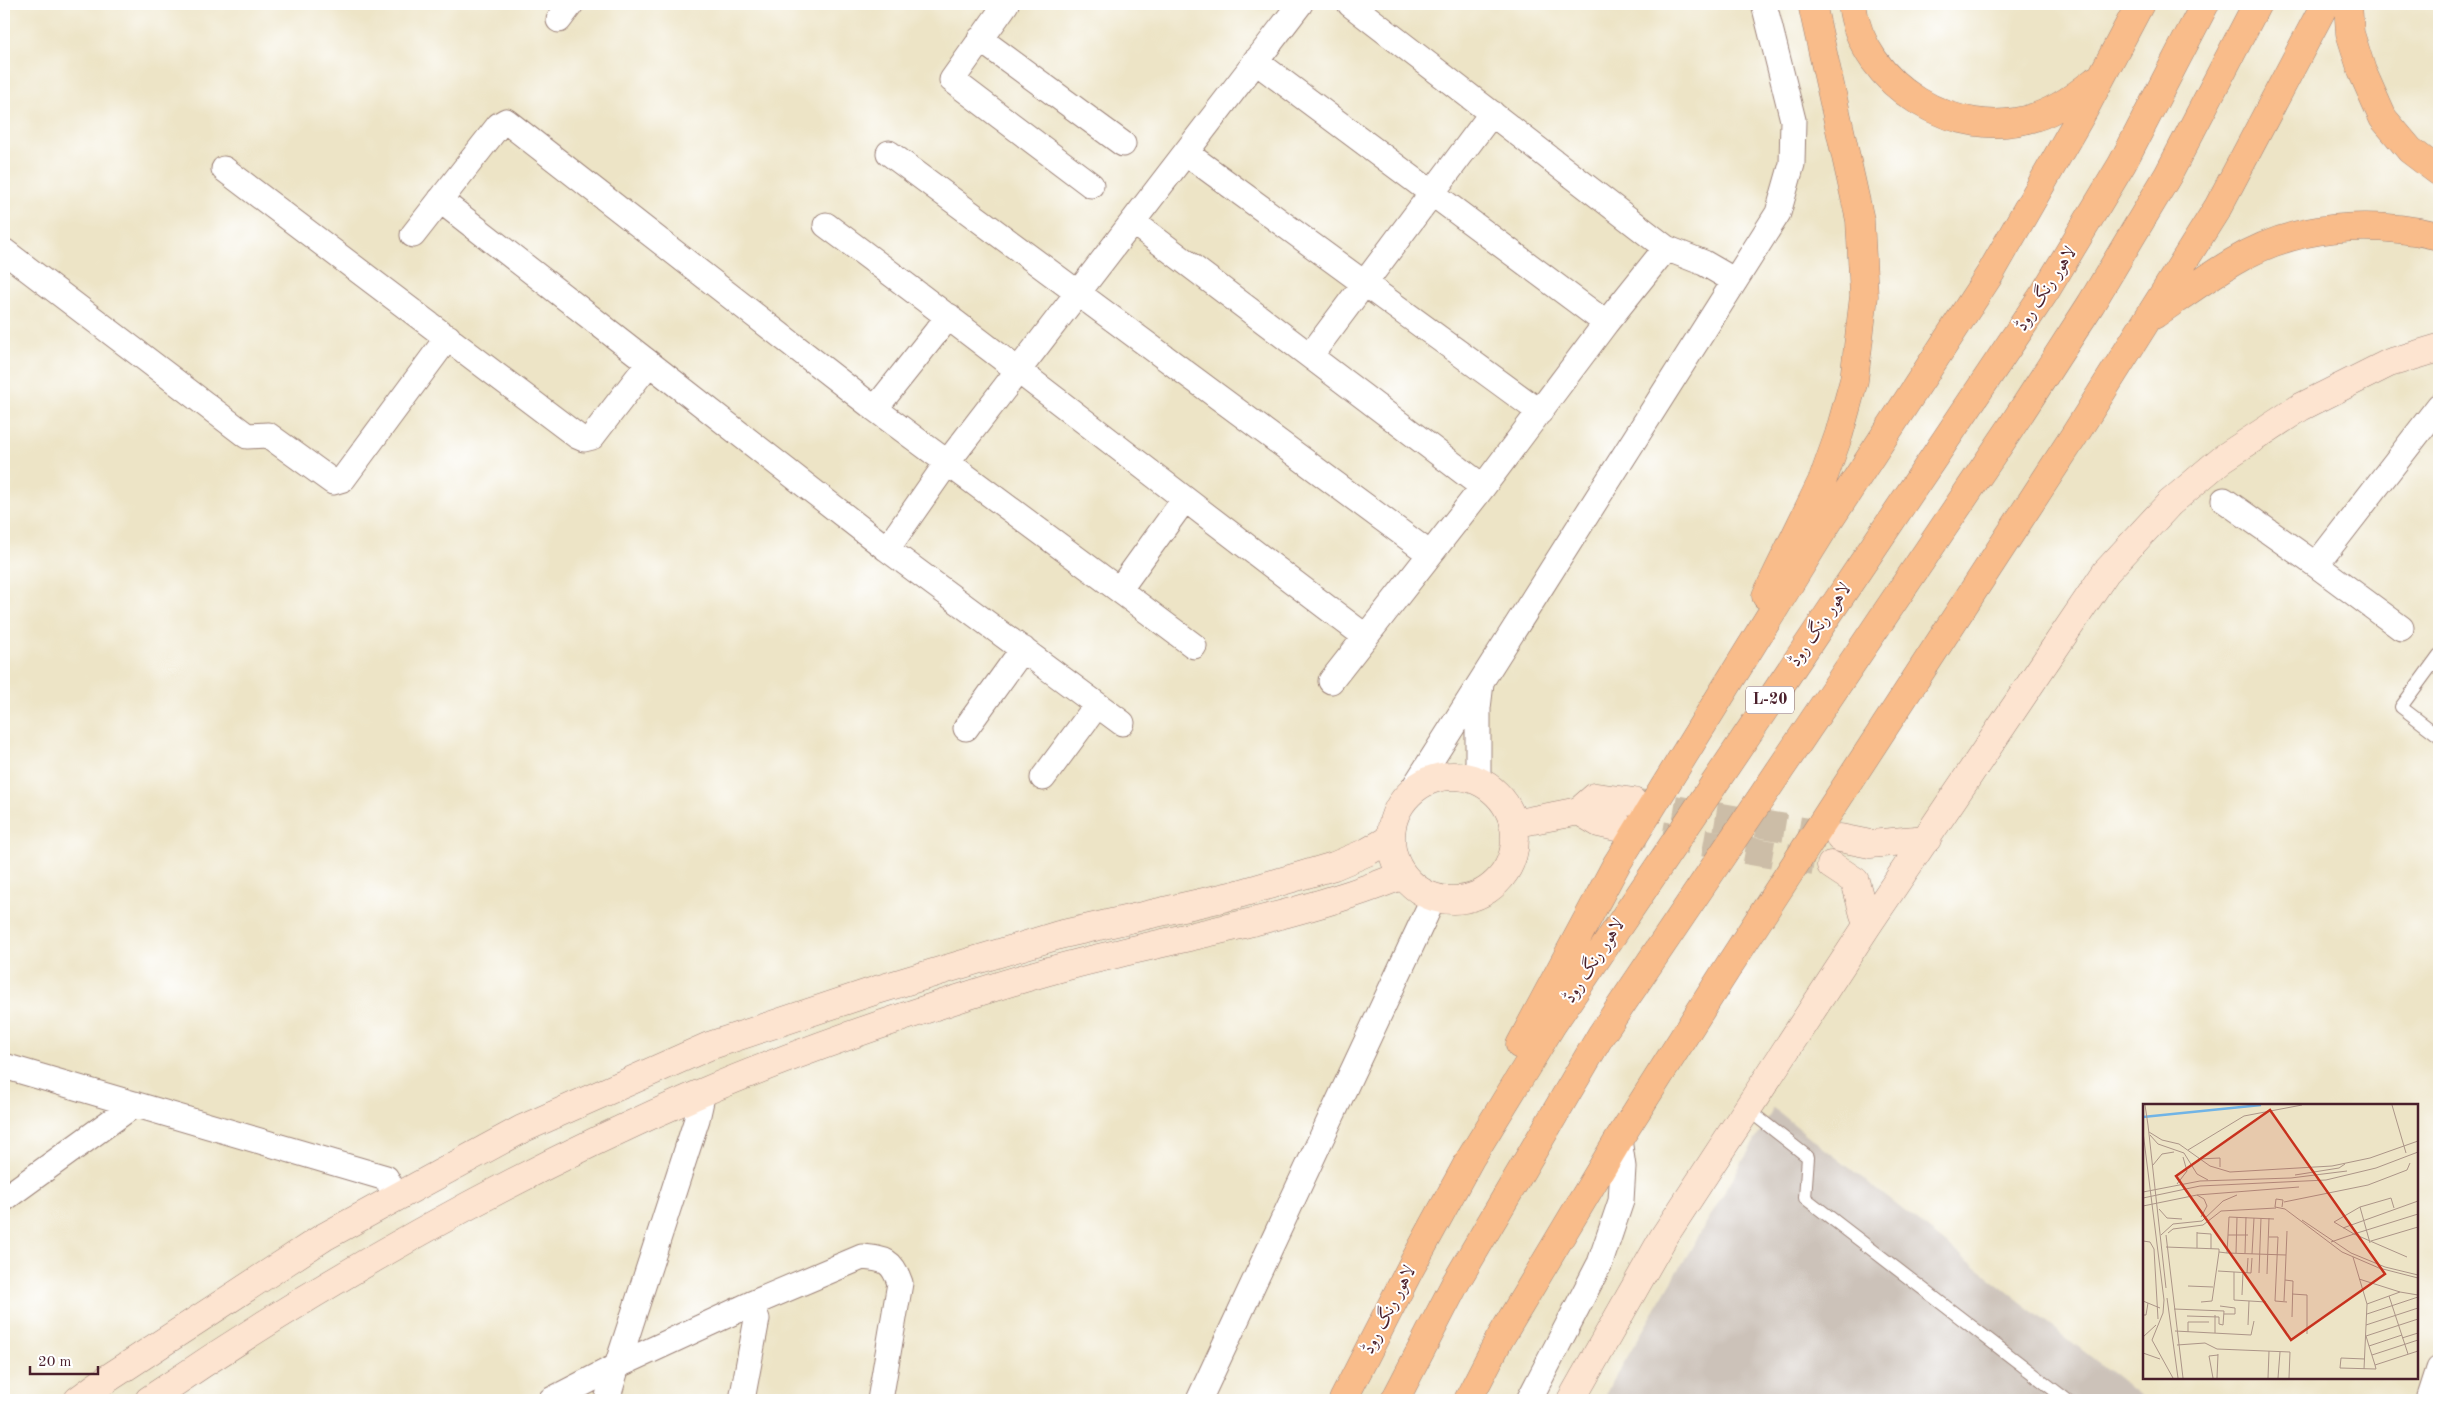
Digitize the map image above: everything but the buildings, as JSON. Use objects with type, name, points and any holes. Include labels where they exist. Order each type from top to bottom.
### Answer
[{"type":"highway","points":[[1710,716],[1794,536],[1823,479],[1839,434],[1854,380],[1864,296],[1860,220],[1812,4]]},
{"type":"highway","points":[[1852,4],[1864,44],[1892,83],[1923,106],[1962,120],[2013,122],[2034,118],[2072,98],[2105,73]]},
{"type":"highway","points":[[1470,1159],[1516,1052],[1616,865],[1824,530],[1990,274],[2105,73],[2140,4]]},
{"type":"highway","name":"لاہور رنگ روڈ","points":[[1343,1400],[1470,1159],[1552,1025],[2045,292],[2122,164],[2205,4]]},
{"type":"highway","name":"L-20","points":[[1395,1400],[1456,1282],[1602,1035],[2010,429],[2091,304],[2168,175],[2257,4]]},
{"type":"highway","points":[[1468,1400],[1499,1340],[1619,1139],[1730,964],[2074,436],[2218,207],[2325,4]]},
{"type":"highway","points":[[2348,4],[2350,33],[2362,70],[2383,118],[2410,150],[2439,172]]},
{"type":"highway","points":[[2147,320],[2234,261],[2272,243],[2314,231],[2358,227],[2405,228],[2439,236]]},
{"type":"street","points":[[1006,4],[952,77],[954,83],[1091,185]]},
{"type":"street","points":[[887,549],[947,463],[1300,4]]},
{"type":"street","points":[[1350,4],[1666,248],[1704,263],[1735,281]]},
{"type":"street","points":[[1411,792],[1426,782],[1443,776],[1461,776],[1478,781],[1501,798],[1509,810],[1515,838],[1512,857],[1503,874],[1489,888],[1472,897],[1453,900],[1434,897],[1422,892],[1403,874],[1394,857],[1391,838],[1394,819],[1402,802],[1411,792],[1778,213],[1792,164],[1793,120],[1764,4]]},
{"type":"street","points":[[980,39],[1123,144]]},
{"type":"street","points":[[1255,62],[1606,323]]},
{"type":"street","points":[[1310,356],[1492,113]]},
{"type":"street","points":[[413,235],[500,125],[506,121],[875,409],[1194,646]]},
{"type":"street","points":[[889,153],[1430,554]]},
{"type":"street","points":[[1186,153],[1540,412]]},
{"type":"street","points":[[224,168],[577,436],[584,439],[592,437],[649,363]]},
{"type":"street","points":[[440,200],[887,549],[1122,723]]},
{"type":"street","points":[[1133,222],[1483,487]]},
{"type":"street","points":[[826,225],[1020,369],[1184,500],[1366,637]]},
{"type":"street","points":[[1332,682],[1483,487],[1606,323],[1666,248]]},
{"type":"street","points":[[4,251],[247,436],[268,435],[334,482],[343,479],[448,337]]},
{"type":"street","points":[[875,409],[949,316]]},
{"type":"street","points":[[1571,1400],[1663,1238],[1866,926],[2106,572],[2170,504],[2222,458],[2301,406],[2389,363],[2439,348]]},
{"type":"street","points":[[2316,565],[2439,406]]},
{"type":"street","points":[[1119,590],[1184,500]]},
{"type":"street","points":[[2224,500],[2401,628]]},
{"type":"street","points":[[966,728],[1023,650]]},
{"type":"street","points":[[1478,781],[1478,708],[1482,678]]},
{"type":"street","points":[[1043,778],[1097,705]]},
{"type":"street","points":[[1513,824],[1579,810],[1595,797],[1633,802]]},
{"type":"street","points":[[1579,810],[1599,823],[1621,828]]},
{"type":"street","points":[[78,1400],[324,1237],[522,1129],[708,1046],[877,990],[1058,935],[1235,895],[1334,866],[1367,852],[1391,838]]},
{"type":"street","points":[[1840,838],[1870,844],[1927,838]]},
{"type":"street","points":[[1866,926],[1855,881],[1870,844]]},
{"type":"street","points":[[1831,865],[1855,881]]},
{"type":"street","points":[[149,1400],[279,1315],[451,1215],[578,1149],[703,1092],[821,1045],[982,991],[1109,955],[1333,901],[1403,874]]},
{"type":"street","points":[[1200,1400],[1434,897]]},
{"type":"street","points":[[4,1066],[386,1178],[397,1196]]},
{"type":"street","points":[[607,1400],[697,1119],[703,1092]]},
{"type":"street","points":[[4,1200],[135,1104]]},
{"type":"street","points":[[1529,1400],[1600,1263],[1620,1201],[1623,1167],[1619,1139]]},
{"type":"street","points":[[551,1400],[617,1366],[751,1304],[862,1257],[882,1259],[894,1267],[900,1283],[880,1400]]},
{"type":"street","points":[[257,1281],[279,1315]]},
{"type":"street","points":[[742,1400],[757,1319],[751,1304]]},
{"type":"street","points":[[2429,1400],[2439,1369]]},
{"type":"lane","points":[[2439,655],[2401,707],[2439,736]]},
{"type":"lane","points":[[1747,1109],[1808,1157],[1805,1198],[2067,1400]]},
{"type":"shaded area","points":[[1774,1108],[1806,1134],[2146,1400],[1602,1400]]},
{"type":"tunnel","points":[[1633,802],[1838,837]]},
{"type":"tunnel","points":[[1621,828],[1831,865]]}]
